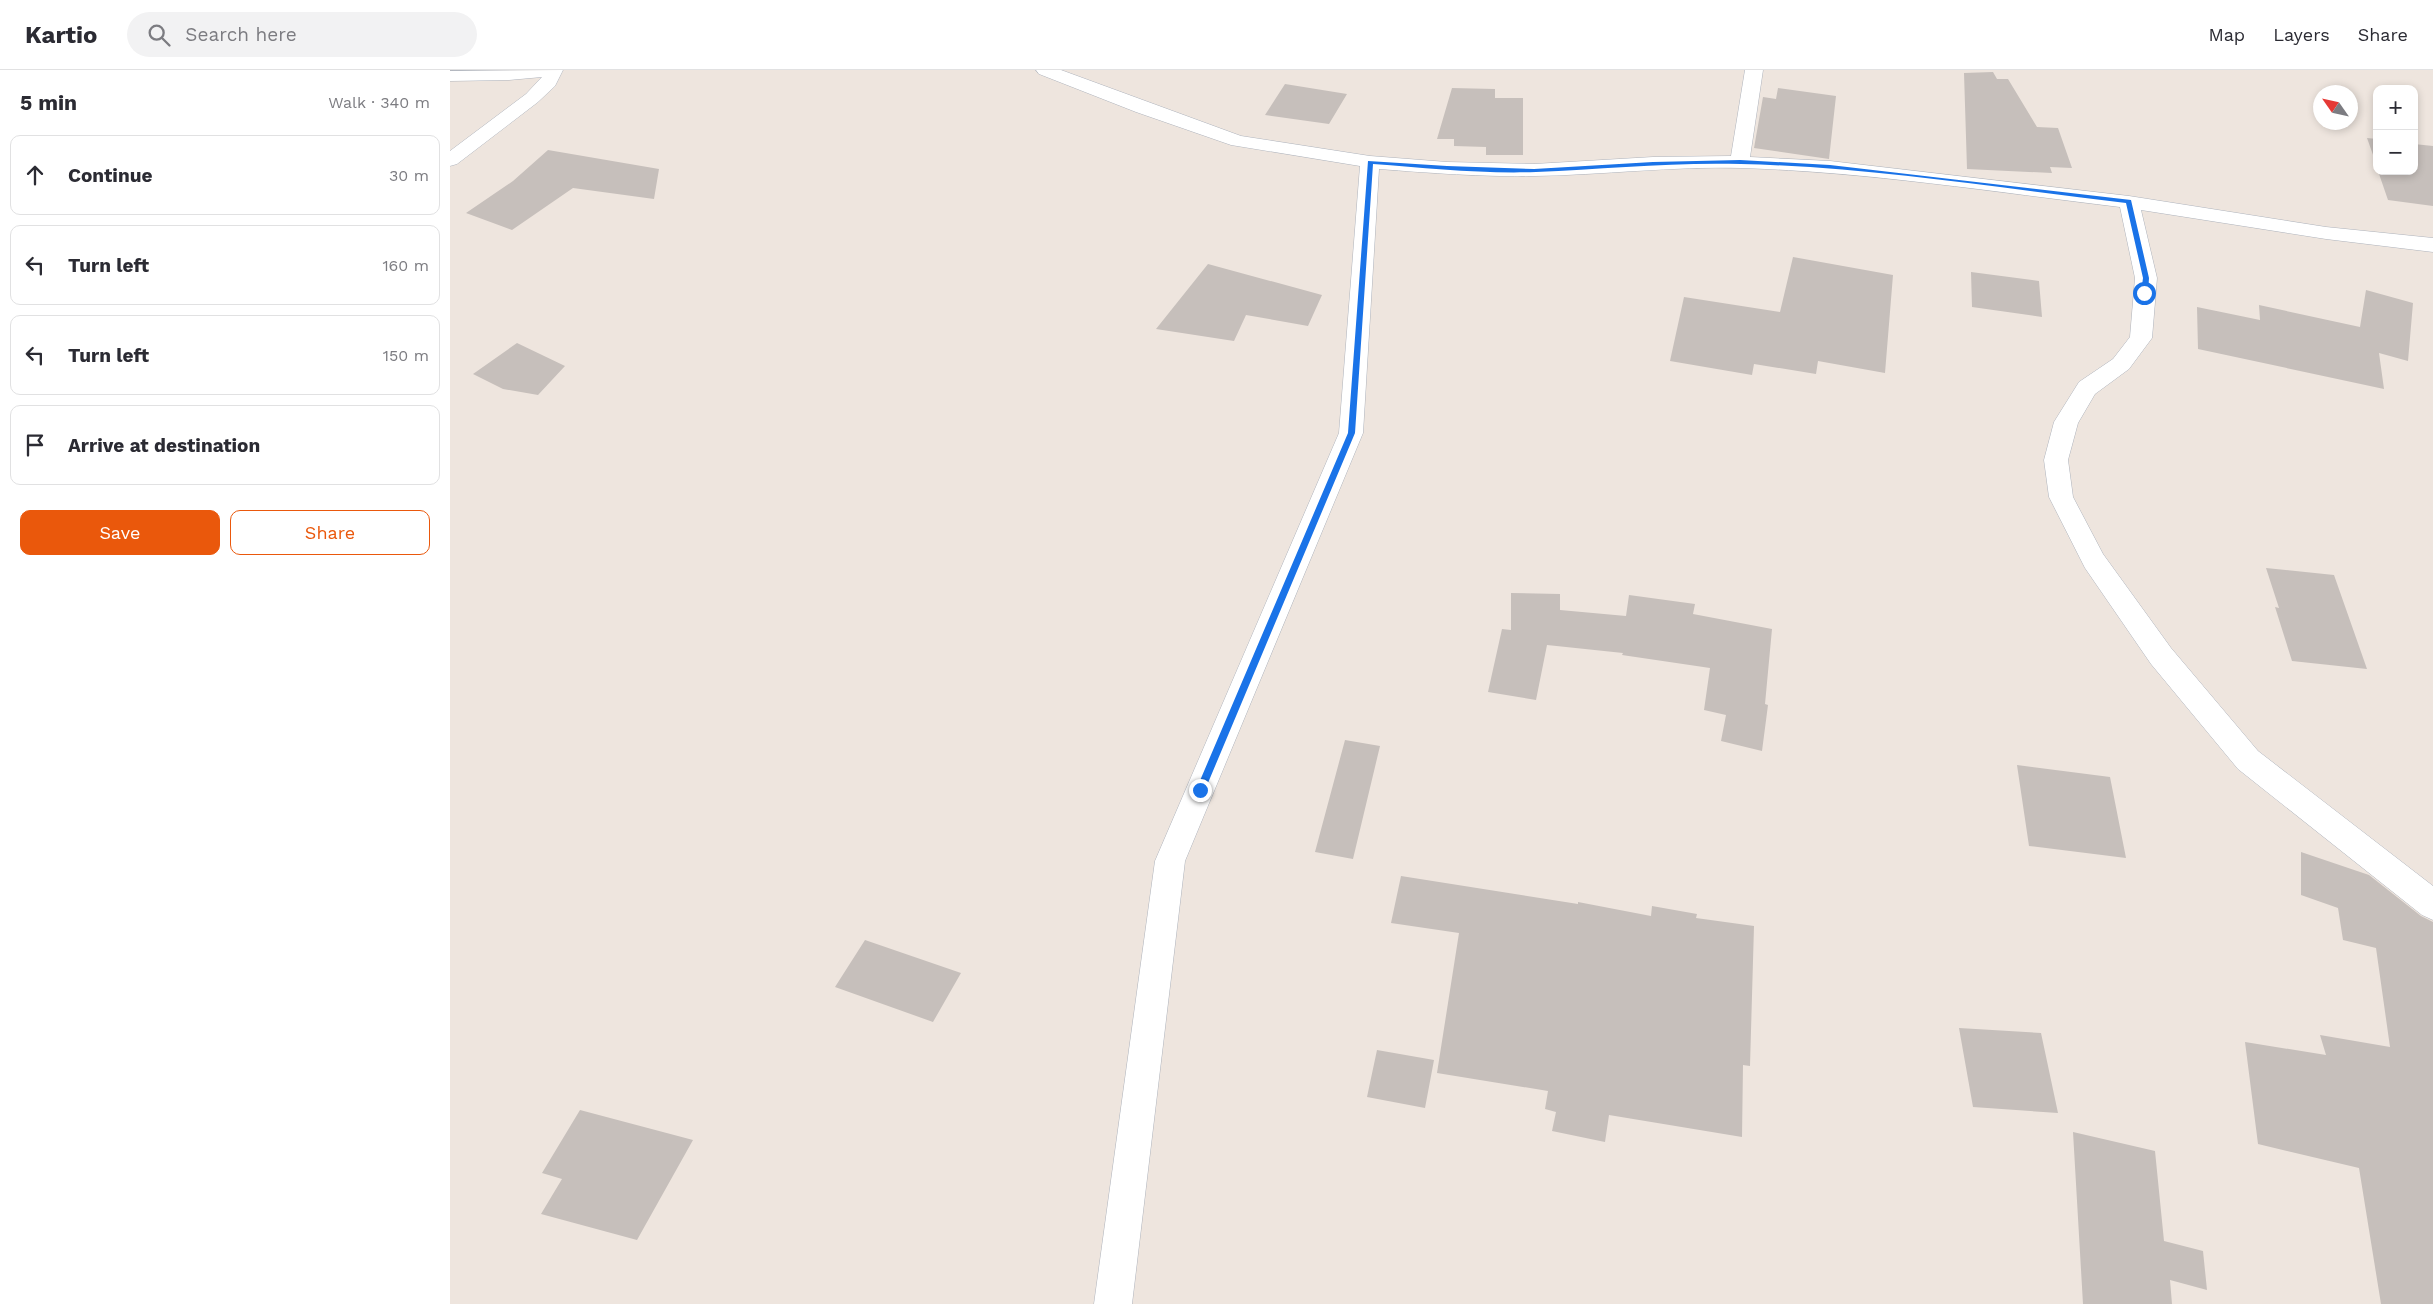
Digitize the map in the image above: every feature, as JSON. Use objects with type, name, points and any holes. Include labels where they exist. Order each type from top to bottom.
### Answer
[{"type":"street","points":[[450,76],[509,75],[554,70],[549,82],[532,98],[450,160]]},
{"type":"street","points":[[1046,70],[1143,108],[1238,141],[1370,162],[1447,168],[1534,170],[1653,163],[1740,162],[1840,168],[2129,202],[2326,233],[2433,245]]},
{"type":"street","points":[[1740,162],[1754,70]]},
{"type":"street","points":[[1113,1304],[1170,862],[1351,433],[1370,162]]},
{"type":"street","points":[[2129,202],[2146,278],[2141,338],[2121,364],[2087,388],[2066,422],[2056,460],[2060,497],[2094,560],[2161,656],[2248,760],[2433,905]]},
{"type":"building","points":[[1993,72],[1997,79],[2008,79],[2037,127],[2058,128],[2072,168],[2050,167],[2052,173],[1967,169],[1964,73]]},
{"type":"building","points":[[1285,84],[1347,94],[1329,124],[1265,115]]},
{"type":"building","points":[[1452,88],[1495,89],[1495,98],[1523,98],[1523,155],[1486,155],[1486,147],[1454,146],[1454,139],[1437,139]]},
{"type":"building","points":[[1778,88],[1836,96],[1829,159],[1754,148],[1763,97],[1776,99]]},
{"type":"building","points":[[2367,138],[2373,139],[2373,155]]},
{"type":"building","points":[[2418,144],[2433,146],[2433,206],[2388,200],[2379,175],[2418,175]]},
{"type":"building","points":[[548,150],[659,169],[654,199],[573,188],[512,230],[466,213],[513,181]]},
{"type":"building","points":[[1793,257],[1893,275],[1885,373],[1818,361],[1816,374],[1754,364],[1752,375],[1670,361],[1684,297],[1780,312]]},
{"type":"building","points":[[1208,264],[1322,295],[1308,326],[1246,315],[1234,341],[1156,329]]},
{"type":"building","points":[[1971,272],[2039,281],[2042,317],[1972,307]]},
{"type":"building","points":[[2366,290],[2413,303],[2408,361],[2379,353],[2384,389],[2198,349],[2197,307],[2260,320],[2259,305],[2360,327]]},
{"type":"building","points":[[517,343],[565,366],[538,395],[503,389],[473,374]]},
{"type":"building","points":[[2266,568],[2334,575],[2367,669],[2292,661],[2275,607],[2279,608]]},
{"type":"building","points":[[1511,593],[1560,594],[1560,610],[1626,616],[1629,595],[1695,604],[1693,614],[1772,629],[1765,704],[1768,705],[1762,751],[1721,741],[1726,715],[1704,710],[1710,668],[1622,655],[1623,653],[1547,645],[1536,700],[1488,692],[1502,629],[1511,630]]},
{"type":"building","points":[[1345,740],[1380,746],[1353,859],[1315,852]]},
{"type":"building","points":[[2017,765],[2110,777],[2126,858],[2029,846]]},
{"type":"building","points":[[2301,852],[2369,875],[2421,916],[2433,922],[2433,1304],[2381,1304],[2359,1168],[2258,1144],[2245,1042],[2326,1055],[2320,1035],[2390,1047],[2376,948],[2343,940],[2338,908],[2301,895]]},
{"type":"building","points":[[1401,876],[1578,904],[1578,902],[1651,916],[1652,906],[1697,914],[1696,918],[1754,926],[1750,1066],[1743,1065],[1742,1137],[1609,1115],[1605,1142],[1552,1131],[1556,1112],[1545,1109],[1548,1091],[1437,1073],[1459,933],[1391,923]]},
{"type":"building","points":[[865,940],[961,973],[933,1022],[835,987]]},
{"type":"building","points":[[1959,1028],[2041,1033],[2058,1113],[1973,1107]]},
{"type":"building","points":[[1377,1050],[1434,1060],[1425,1108],[1367,1097]]},
{"type":"building","points":[[580,1110],[693,1140],[637,1240],[541,1214],[562,1179],[542,1173]]},
{"type":"building","points":[[2073,1132],[2155,1151],[2164,1241],[2203,1251],[2207,1290],[2170,1280],[2172,1304],[2083,1304]]},
{"type":"route","points":[[1200,790],[1351,433],[1370,162],[1447,168],[1534,170],[1653,163],[1740,162],[1830,167],[2129,202],[2146,278],[2144,293]]}]
